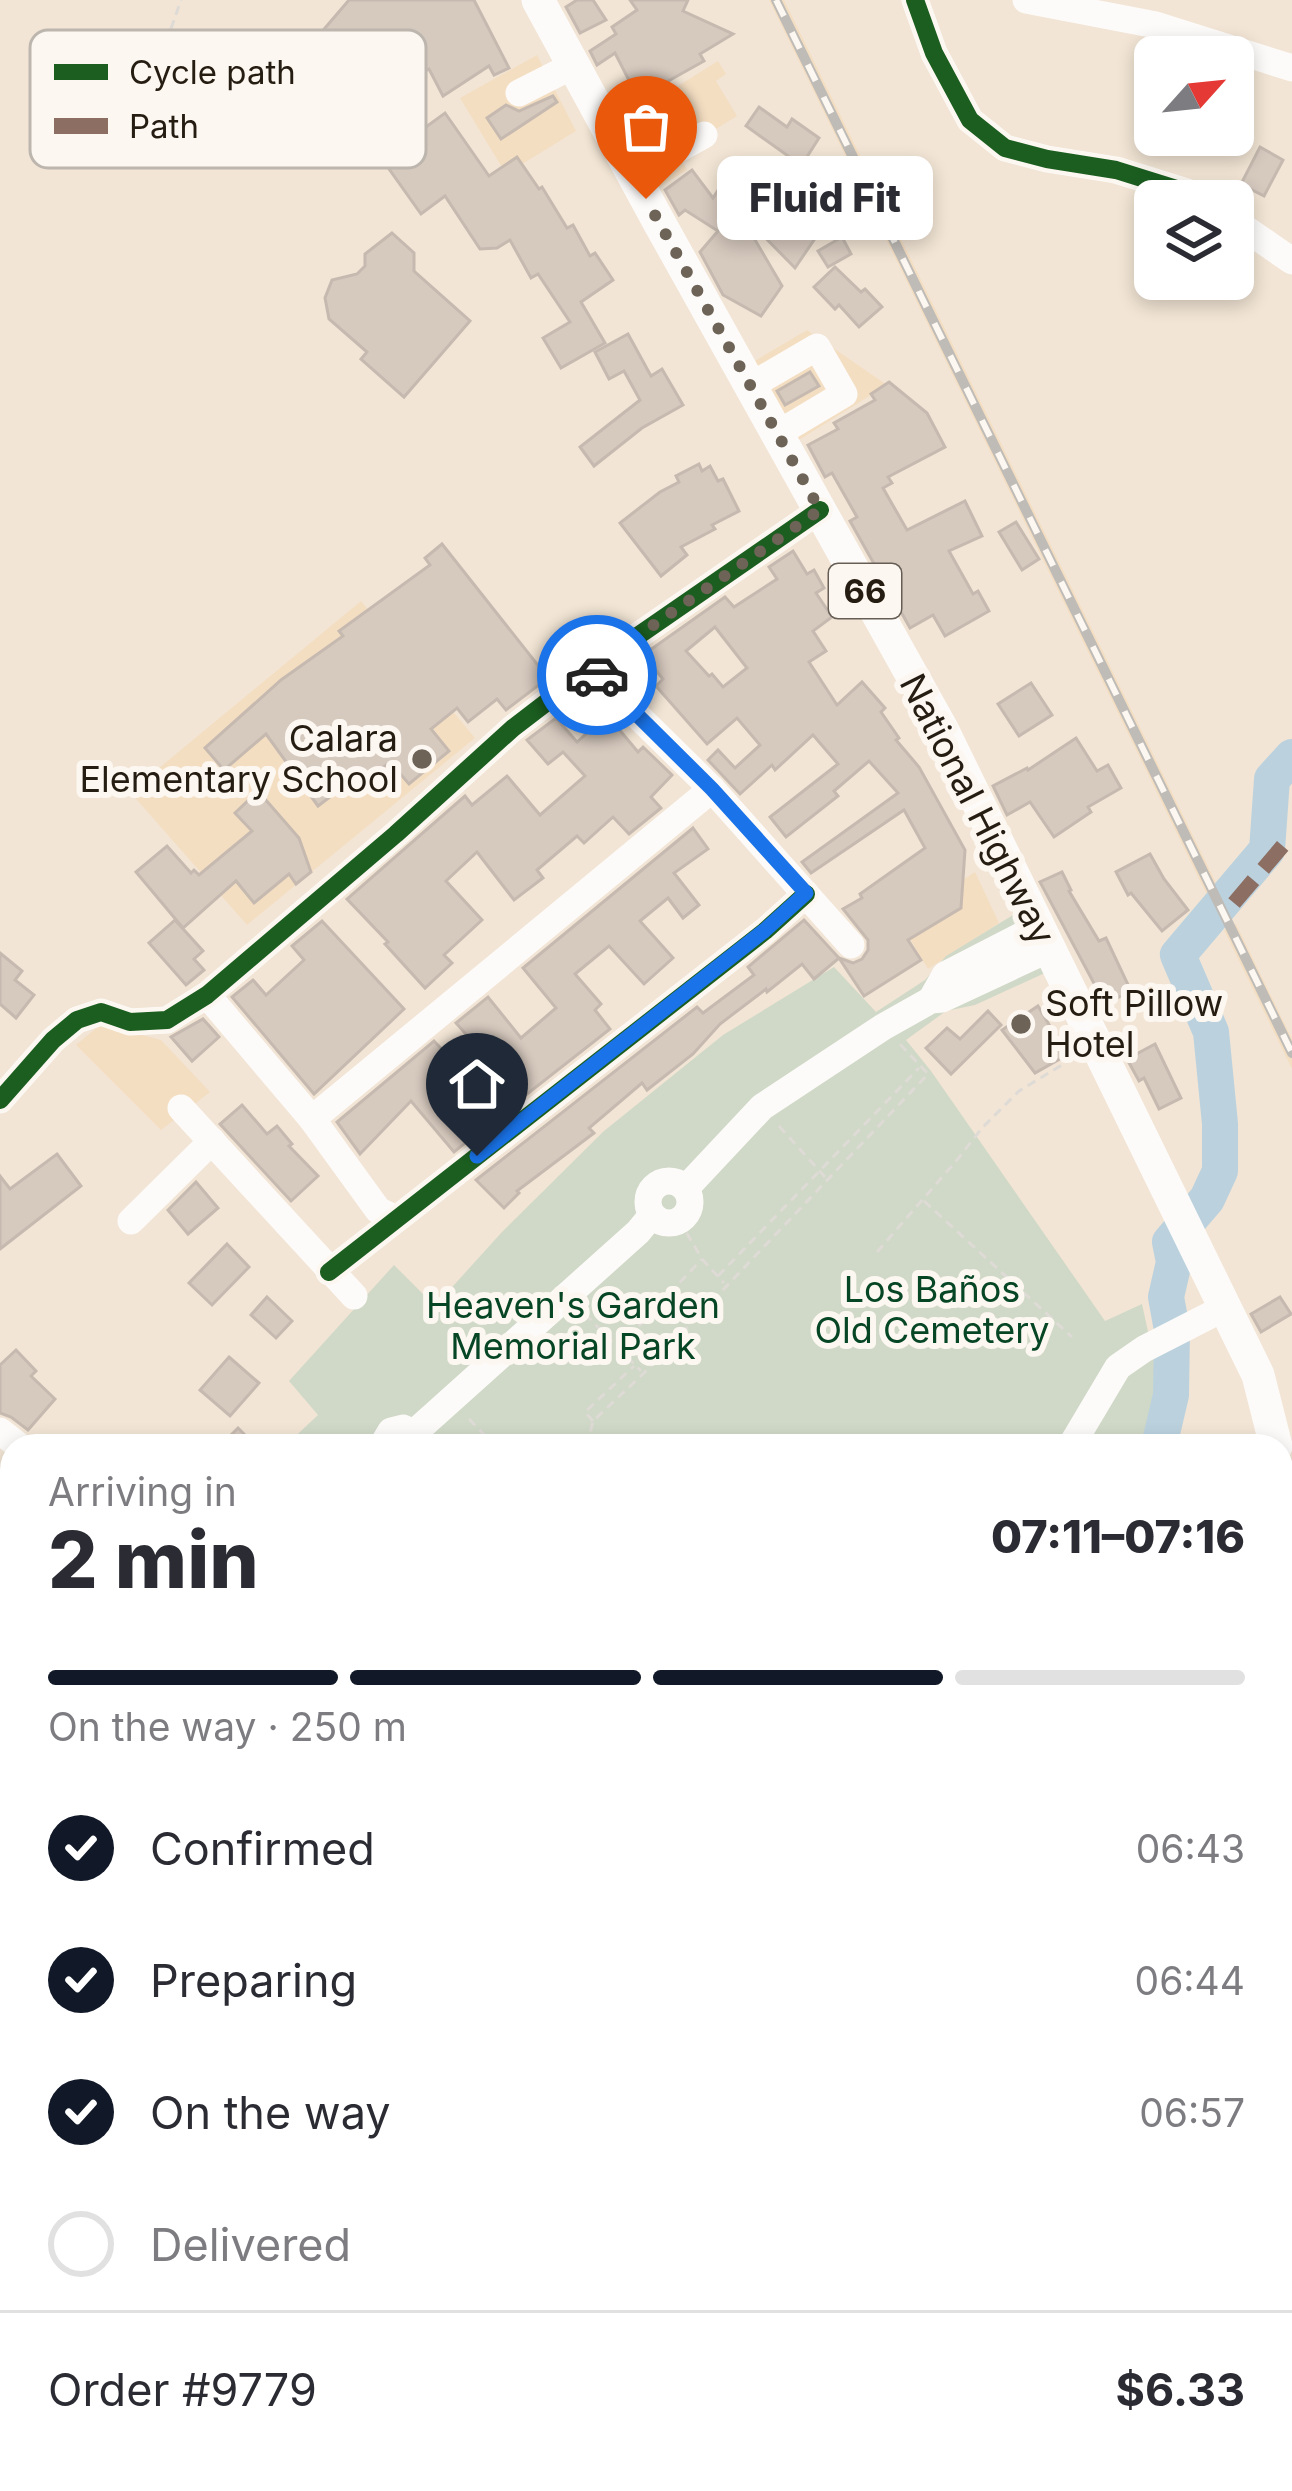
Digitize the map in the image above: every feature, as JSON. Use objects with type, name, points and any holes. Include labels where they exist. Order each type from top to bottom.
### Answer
[{"type":"main road","name":"National Highway","points":[[538,0],[942,729],[1258,1375],[1273,1434]]},
{"type":"street","points":[[915,0],[934,53],[970,120],[1006,148],[1147,180]]},
{"type":"street","points":[[1026,0],[1156,25],[1292,68]]},
{"type":"street","points":[[519,93],[574,65]]},
{"type":"street","points":[[633,174],[704,135]]},
{"type":"street","points":[[1254,235],[1292,261]]},
{"type":"street","points":[[750,386],[817,347],[844,394],[777,434]]},
{"type":"street","points":[[0,1100],[77,1020],[101,1012],[130,1022],[167,1020],[207,995],[396,835],[513,728],[820,510]]},
{"type":"street","points":[[590,669],[712,789],[850,944]]},
{"type":"street","points":[[312,1119],[712,789]]},
{"type":"street","points":[[329,1272],[747,945],[806,893]]},
{"type":"street","points":[[422,1434],[451,1400],[638,1232],[688,1210],[686,1188],[761,1107],[931,1000],[945,975],[1044,938]]},
{"type":"street","points":[[207,995],[312,1119],[378,1210],[396,1219]]},
{"type":"street","points":[[181,1108],[354,1297]]},
{"type":"street","points":[[131,1221],[212,1142]]},
{"type":"street","points":[[1078,1434],[1118,1366],[1226,1307]]},
{"type":"path","points":[[171,30],[181,0]]},
{"type":"path","points":[[590,1434],[593,1421],[928,1074],[884,1027]]},
{"type":"path","points":[[877,1252],[1019,1091],[1076,1056]]},
{"type":"path","points":[[718,1276],[921,1066]]},
{"type":"path","points":[[761,1107],[826,1179]]},
{"type":"path","points":[[923,1199],[1072,1337]]},
{"type":"path","points":[[666,1217],[725,1284]]},
{"type":"path","points":[[618,1348],[702,1259]]},
{"type":"path","points":[[566,1296],[644,1373]]},
{"type":"path","points":[[593,1421],[585,1412],[635,1365]]},
{"type":"path","points":[[451,1400],[484,1434]]},
{"type":"shaded area","points":[[769,0],[784,0],[1221,893],[1209,899]]},
{"type":"shaded area","points":[[537,55],[576,131],[506,174],[460,98]]},
{"type":"shaded area","points":[[718,61],[726,74],[716,81],[737,116],[677,153],[687,170],[654,190],[619,123]]},
{"type":"shaded area","points":[[807,330],[887,385],[786,448],[741,369]]},
{"type":"shaded area","points":[[361,601],[475,738],[247,925],[130,792]]},
{"type":"shaded area","points":[[975,872],[999,923],[928,969],[899,921]]},
{"type":"shaded area","points":[[1236,924],[1292,1039],[1292,1069],[1224,930]]},
{"type":"shaded area","points":[[101,1024],[161,1040],[210,1092],[161,1130],[76,1045]]},
{"type":"green space","name":"Heaven's Garden Memorial Park","points":[[1028,906],[1058,967],[975,1005],[946,1011],[906,1040],[1105,1321],[1142,1304],[1161,1392],[1145,1434],[298,1434],[318,1415],[289,1381],[394,1265],[435,1306],[604,1131],[723,1035],[834,967],[876,1012],[925,980],[946,956]]},
{"type":"building","points":[[349,0],[474,0],[509,68],[494,75],[489,66],[443,96],[426,71],[426,30],[323,30]]},
{"type":"building","points":[[577,0],[593,0],[606,20],[580,33],[566,7]]},
{"type":"building","points":[[630,0],[688,0],[683,11],[733,34],[700,54],[704,61],[638,98],[615,53],[597,65],[590,51],[616,34],[612,27],[637,10]]},
{"type":"building","points":[[553,96],[557,102],[501,139],[487,118],[506,105],[519,111]]},
{"type":"building","points":[[759,107],[787,127],[792,119],[819,138],[805,160],[830,183],[796,219],[816,237],[795,268],[744,221],[782,286],[761,316],[723,295],[700,252],[718,231],[685,210],[679,215],[665,190],[692,170],[713,198],[736,162],[770,184],[791,158],[746,126]]},
{"type":"building","points":[[445,113],[489,176],[517,157],[542,187],[567,228],[573,225],[590,256],[595,253],[613,280],[581,302],[605,343],[561,368],[543,338],[570,322],[538,274],[531,278],[510,240],[497,248],[480,249],[445,196],[421,214],[388,168],[426,168],[426,127]]},
{"type":"building","points":[[1260,147],[1283,160],[1264,196],[1254,191],[1254,180],[1243,180]]},
{"type":"building","points":[[392,233],[414,253],[414,271],[470,321],[404,397],[361,359],[367,352],[329,319],[325,298],[332,280],[357,274],[365,266],[365,254]]},
{"type":"building","points":[[842,237],[851,254],[828,267],[818,251]]},
{"type":"building","points":[[835,267],[882,307],[859,327],[814,287]]},
{"type":"building","points":[[628,334],[651,376],[662,369],[683,405],[642,428],[594,466],[580,447],[640,400],[624,371],[609,379],[595,352]]},
{"type":"building","points":[[810,372],[819,386],[785,405],[777,391]]},
{"type":"building","points":[[889,382],[927,413],[945,447],[888,477],[892,483],[883,488],[907,530],[965,501],[982,536],[949,551],[973,594],[978,591],[989,611],[945,636],[933,615],[910,628],[850,521],[857,517],[832,473],[825,477],[808,445],[838,429],[834,423],[875,400],[871,394]]},
{"type":"building","points":[[699,464],[702,471],[710,466],[718,481],[723,479],[739,511],[681,547],[687,555],[661,576],[620,523],[679,482],[676,476]]},
{"type":"building","points":[[1016,522],[1039,559],[1022,570],[999,532]]},
{"type":"building","points":[[442,544],[548,678],[506,710],[497,699],[468,722],[457,708],[431,729],[449,751],[409,784],[390,762],[357,787],[352,780],[318,806],[266,734],[224,770],[205,748],[281,680],[343,636],[339,631],[430,565],[425,558]]},
{"type":"building","points":[[793,551],[807,574],[814,570],[824,588],[816,593],[832,617],[813,631],[826,651],[809,662],[837,705],[862,682],[885,708],[881,712],[896,740],[919,767],[965,850],[961,908],[908,940],[921,960],[864,996],[839,958],[853,963],[862,959],[868,940],[843,909],[925,848],[904,810],[811,873],[802,862],[898,793],[869,761],[834,791],[838,796],[786,837],[770,817],[838,764],[813,735],[740,794],[708,760],[718,750],[735,768],[760,745],[737,718],[707,744],[656,686],[663,679],[643,655],[725,597],[734,607],[777,579],[769,567]],"holes":[[[715,627],[747,668],[723,687],[686,651]]]},
{"type":"building","points":[[1031,683],[1052,715],[1019,736],[998,704]]},
{"type":"building","points":[[607,715],[638,752],[643,747],[672,775],[651,797],[661,808],[629,834],[613,817],[584,843],[577,836],[537,870],[543,878],[514,900],[477,852],[446,881],[482,920],[444,955],[452,963],[425,988],[347,899],[465,796],[472,805],[507,776],[540,815],[585,776],[563,752],[548,764],[527,740],[556,718],[577,742]]},
{"type":"building","points":[[1076,738],[1097,771],[1108,765],[1121,788],[1088,807],[1091,812],[1054,837],[1030,802],[1007,815],[993,786],[1028,770]]},
{"type":"building","points":[[258,791],[299,838],[311,872],[296,884],[289,874],[254,903],[236,881],[183,928],[136,872],[167,846],[191,873],[194,870],[199,875],[252,831],[235,813]]},
{"type":"building","points":[[693,828],[708,849],[674,873],[699,905],[683,918],[668,898],[640,921],[673,958],[644,984],[609,946],[575,974],[601,1004],[595,1010],[610,1029],[517,1102],[505,1088],[473,1115],[484,1128],[454,1152],[411,1101],[360,1154],[337,1122],[434,1041],[477,1086],[496,1068],[456,1023],[488,997],[521,1038],[556,1008],[523,968]]},
{"type":"building","points":[[1150,854],[1188,910],[1162,931],[1128,895],[1116,872]]},
{"type":"building","points":[[1062,872],[1099,941],[1106,938],[1131,991],[1105,1004],[1040,882]]},
{"type":"building","points":[[175,920],[203,951],[194,959],[204,970],[186,985],[149,943]]},
{"type":"building","points":[[804,920],[839,958],[814,979],[802,964],[766,989],[647,1090],[642,1083],[589,1128],[594,1133],[517,1191],[504,1208],[476,1180],[697,1007],[703,1013],[754,975],[748,967]]},
{"type":"building","points":[[322,921],[404,1009],[314,1094],[232,997],[253,980],[266,995],[304,960],[292,946]]},
{"type":"building","points":[[0,953],[22,971],[15,980],[34,995],[16,1018],[0,1004]]},
{"type":"building","points":[[1038,1006],[1067,1055],[1035,1073],[1002,1030]]},
{"type":"building","points":[[988,1011],[1001,1025],[951,1074],[926,1048],[947,1028],[960,1039]]},
{"type":"building","points":[[203,1019],[219,1037],[192,1061],[171,1037]]},
{"type":"building","points":[[1155,1044],[1181,1098],[1159,1109],[1144,1078],[1139,1081],[1127,1059]]},
{"type":"building","points":[[242,1105],[267,1134],[277,1126],[318,1176],[291,1201],[220,1124]]},
{"type":"building","points":[[57,1154],[81,1186],[0,1249],[0,1176],[10,1189]]},
{"type":"building","points":[[196,1182],[218,1208],[188,1234],[168,1210]]},
{"type":"building","points":[[227,1244],[249,1267],[212,1305],[189,1283]]},
{"type":"building","points":[[267,1297],[292,1321],[276,1338],[251,1315]]},
{"type":"building","points":[[1280,1297],[1291,1314],[1261,1332],[1251,1314]]},
{"type":"building","points":[[16,1350],[36,1371],[31,1376],[55,1399],[28,1430],[0,1413],[0,1365]]},
{"type":"building","points":[[229,1357],[259,1383],[230,1416],[200,1390]]},
{"type":"waterway","points":[[1162,1434],[1171,1395],[1172,1330],[1166,1297],[1174,1262],[1170,1242],[1207,1199],[1220,1171],[1211,1032],[1178,955],[1267,850],[1272,779],[1292,757]]},
{"type":"railway","points":[[776,0],[1292,1053]]},
{"type":"marked path","points":[[1234,903],[1292,835]]},
{"type":"cycle path","points":[[915,0],[934,53],[970,120],[1005,148],[1148,180]]},
{"type":"cycle path","points":[[0,1100],[77,1020],[101,1012],[130,1022],[167,1020],[207,995],[513,728],[820,510]]},
{"type":"cycle path","points":[[329,1272],[806,894]]},
{"type":"way so far","points":[[597,675],[590,669],[820,510],[646,199]]},
{"type":"place","name":"Fluid Fit","points":[[646,199]]},
{"type":"place","name":"Calara Elementary School","points":[[422,759]]},
{"type":"place","name":"Soft Pillow Hotel","points":[[1021,1024]]},
{"type":"route","points":[[477,1156],[806,893],[712,789],[597,675]]},
{"type":"park label","name":"Los Baños Old Cemetery","points":[[932,1310]]}]
